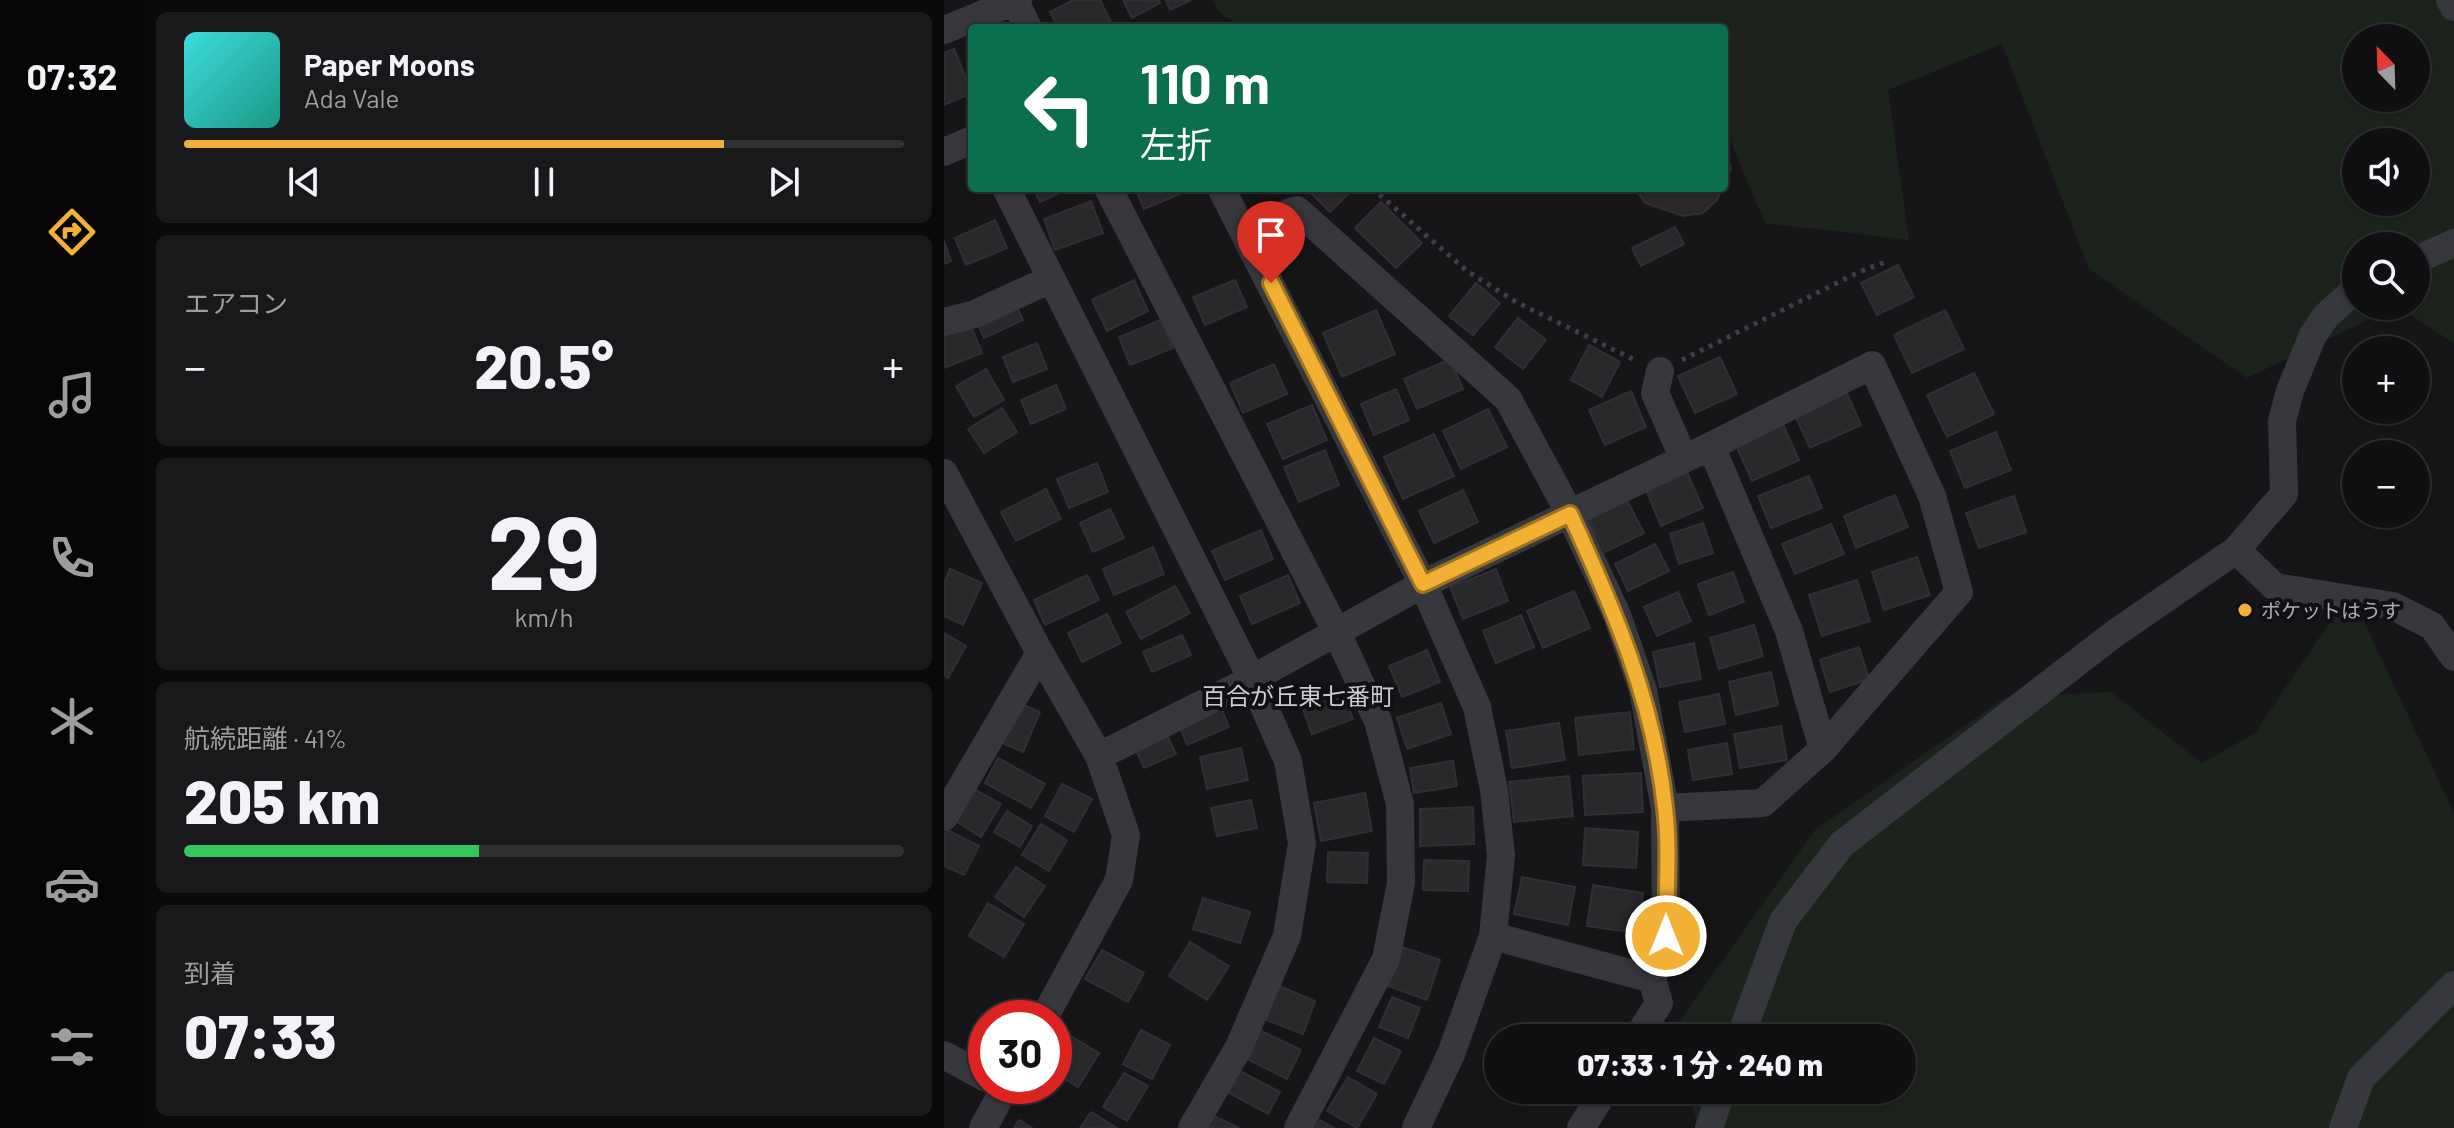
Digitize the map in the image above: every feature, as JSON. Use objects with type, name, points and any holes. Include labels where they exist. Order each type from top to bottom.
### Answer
[{"type":"street","points":[[2450,0],[2454,7]]},
{"type":"street","points":[[944,30],[1017,1],[1026,24]]},
{"type":"street","points":[[944,152],[968,142]]},
{"type":"street","points":[[1008,192],[1252,679],[1288,761],[1302,843],[1287,936],[1239,1047],[1192,1128]]},
{"type":"street","points":[[1110,192],[1336,631],[1378,721],[1400,804],[1401,883],[1386,959],[1298,1128]]},
{"type":"street","points":[[1223,192],[1423,584],[1477,707],[1494,790],[1501,855],[1493,936],[1451,1054],[1416,1128]]},
{"type":"street","points":[[1243,229],[1297,210],[1508,399],[1570,514],[1617,615],[1643,690],[1665,808],[1666,936],[1652,979],[1659,1003],[1646,1024]]},
{"type":"street","points":[[2430,254],[2454,243]]},
{"type":"street","points":[[944,322],[975,314],[1051,279]]},
{"type":"street","points":[[1745,1024],[1783,921],[1842,844],[2114,634],[2236,550],[2284,494],[2282,421],[2313,335],[2326,316],[2342,302]]},
{"type":"street","points":[[1099,756],[1252,679],[1423,584],[1872,365],[1932,496],[1959,592],[1823,749],[1763,803],[1665,808]]},
{"type":"street","points":[[1660,371],[1655,393],[1684,459]]},
{"type":"street","points":[[1711,446],[1789,631],[1823,749]]},
{"type":"street","points":[[944,473],[1099,756],[1126,835],[1119,880],[1054,1000]]},
{"type":"street","points":[[2236,550],[2275,587],[2393,606],[2432,626],[2454,657]]},
{"type":"street","points":[[944,817],[1040,653]]},
{"type":"street","points":[[1493,936],[1652,979]]},
{"type":"street","points":[[2343,1128],[2344,1118],[2361,1078],[2454,985]]},
{"type":"street","points":[[944,1055],[968,1068]]},
{"type":"street","points":[[983,1128],[992,1104]]},
{"type":"street","points":[[1581,1128],[1596,1104]]},
{"type":"street","points":[[1709,1128],[1717,1104]]},
{"type":"path","points":[[1377,192],[1467,271],[1504,295],[1660,371],[1885,262]]},
{"type":"shaded area","points":[[1213,0],[2454,0],[2454,343],[2418,320],[2430,320],[2430,232],[2342,232],[2342,320],[2367,320],[2247,378],[2089,269],[2002,44],[1888,90],[1909,240],[1765,223],[1728,135],[1728,24],[1238,24],[1219,12]]},
{"type":"shaded area","points":[[2350,592],[2454,813],[2454,1128],[1698,1128],[1692,1104],[1916,1104],[1916,1024],[1678,1024],[1815,830],[2006,697],[2111,692],[2202,763],[2255,733]]},
{"type":"building","points":[[1073,0],[1100,0],[1112,24],[1056,24],[1050,12]]},
{"type":"building","points":[[1123,0],[1159,0],[1160,3],[1132,18]]},
{"type":"building","points":[[1166,0],[1191,0],[1170,10]]},
{"type":"building","points":[[954,49],[968,83],[968,95],[944,105],[944,53]]},
{"type":"building","points":[[1035,192],[1061,192],[1040,202]]},
{"type":"building","points":[[1137,192],[1184,192],[1144,209]]},
{"type":"building","points":[[1310,192],[1350,192],[1330,212]]},
{"type":"building","points":[[1638,192],[1720,192],[1718,199],[1703,213],[1683,216],[1645,203]]},
{"type":"building","points":[[1091,201],[1103,233],[1055,250],[1044,219]]},
{"type":"building","points":[[1381,202],[1422,243],[1396,268],[1355,228]]},
{"type":"building","points":[[995,220],[1007,248],[966,265],[955,238]]},
{"type":"building","points":[[1675,227],[1684,244],[1641,266],[1632,248]]},
{"type":"building","points":[[944,241],[951,261],[944,264]]},
{"type":"building","points":[[1898,265],[1914,297],[1877,315],[1861,283]]},
{"type":"building","points":[[1134,280],[1148,311],[1107,331],[1092,300]]},
{"type":"building","points":[[1235,280],[1247,307],[1205,325],[1193,297]]},
{"type":"building","points":[[1476,283],[1500,303],[1473,335],[1449,316]]},
{"type":"building","points":[[1014,301],[1023,320],[984,338],[975,318]]},
{"type":"building","points":[[1376,310],[1395,354],[1342,377],[1323,333]]},
{"type":"building","points":[[1945,310],[1964,349],[1912,373],[1894,335]]},
{"type":"building","points":[[1518,318],[1546,340],[1523,369],[1495,347]]},
{"type":"building","points":[[1161,320],[1173,348],[1130,365],[1119,337]]},
{"type":"building","points":[[970,323],[982,353],[944,368],[944,333]]},
{"type":"building","points":[[1037,343],[1047,369],[1013,382],[1003,357]]},
{"type":"building","points":[[1589,345],[1620,362],[1602,397],[1571,380]]},
{"type":"building","points":[[1720,357],[1737,394],[1695,413],[1678,376]]},
{"type":"building","points":[[1450,359],[1463,389],[1417,409],[1404,379]]},
{"type":"building","points":[[1274,364],[1287,394],[1243,413],[1230,383]]},
{"type":"building","points":[[986,369],[1004,400],[974,417],[956,386]]},
{"type":"building","points":[[1974,373],[1994,414],[1947,437],[1927,395]]},
{"type":"building","points":[[1056,385],[1066,409],[1031,424],[1021,400]]},
{"type":"building","points":[[1396,389],[1409,420],[1374,435],[1361,404]]},
{"type":"building","points":[[1631,391],[1646,427],[1605,445],[1589,410]]},
{"type":"building","points":[[1846,391],[1861,425],[1810,448],[1795,416]]},
{"type":"building","points":[[1312,405],[1327,440],[1283,459],[1267,424]]},
{"type":"building","points":[[1002,408],[1017,432],[984,453],[968,429]]},
{"type":"building","points":[[1488,409],[1507,447],[1461,469],[1443,431]]},
{"type":"building","points":[[1782,422],[1799,460],[1752,481],[1735,443]]},
{"type":"building","points":[[1996,432],[2011,470],[1965,488],[1950,451]]},
{"type":"building","points":[[1434,434],[1454,476],[1403,499],[1384,457]]},
{"type":"building","points":[[1325,450],[1339,485],[1299,502],[1284,467]]},
{"type":"building","points":[[1097,463],[1108,492],[1069,508],[1057,479]]},
{"type":"building","points":[[1685,468],[1703,508],[1661,526],[1644,485]]},
{"type":"building","points":[[1809,476],[1822,508],[1771,528],[1758,496]]},
{"type":"building","points":[[1046,489],[1061,519],[1016,541],[1001,512]]},
{"type":"building","points":[[1463,490],[1478,522],[1434,543],[1419,511]]},
{"type":"building","points":[[1895,495],[1908,527],[1856,548],[1844,516]]},
{"type":"building","points":[[2014,496],[2026,532],[1979,548],[1966,513]]},
{"type":"building","points":[[1627,500],[1644,533],[1605,552],[1589,519]]},
{"type":"building","points":[[1110,509],[1124,538],[1093,552],[1080,523]]},
{"type":"building","points":[[1703,523],[1713,553],[1679,564],[1670,534]]},
{"type":"building","points":[[1831,524],[1844,554],[1795,574],[1782,544]]},
{"type":"building","points":[[1261,530],[1273,559],[1225,580],[1212,551]]},
{"type":"building","points":[[1655,544],[1669,571],[1628,591],[1615,564]]},
{"type":"building","points":[[1153,547],[1164,574],[1114,595],[1103,569]]},
{"type":"building","points":[[1917,557],[1930,595],[1884,610],[1872,572]]},
{"type":"building","points":[[950,569],[982,583],[963,625],[944,616],[944,583]]},
{"type":"building","points":[[1496,569],[1508,601],[1463,619],[1450,587]]},
{"type":"building","points":[[1733,572],[1744,602],[1709,615],[1698,584]]},
{"type":"building","points":[[1087,575],[1099,600],[1045,625],[1034,600]]},
{"type":"building","points":[[1288,575],[1300,603],[1252,624],[1240,596]]},
{"type":"building","points":[[1857,580],[1870,621],[1822,636],[1809,595]]},
{"type":"building","points":[[1175,586],[1190,613],[1141,639],[1126,612]]},
{"type":"building","points":[[1574,591],[1590,628],[1543,648],[1527,611]]},
{"type":"building","points":[[1678,592],[1691,621],[1657,636],[1644,607]]},
{"type":"building","points":[[1107,614],[1121,643],[1082,662],[1068,633]]},
{"type":"building","points":[[1521,615],[1534,647],[1496,663],[1483,631]]},
{"type":"building","points":[[1754,625],[1763,656],[1719,669],[1710,638]]},
{"type":"building","points":[[944,633],[966,646],[948,678],[944,675]]},
{"type":"building","points":[[1182,635],[1191,655],[1152,672],[1143,652]]},
{"type":"building","points":[[1694,643],[1701,679],[1660,687],[1653,652]]},
{"type":"building","points":[[1859,647],[1869,679],[1830,692],[1820,660]]},
{"type":"building","points":[[1427,650],[1440,682],[1402,697],[1389,666]]},
{"type":"building","points":[[1771,672],[1778,705],[1736,715],[1729,682]]},
{"type":"building","points":[[1342,689],[1353,719],[1312,734],[1301,704]]},
{"type":"building","points":[[1719,694],[1725,724],[1685,732],[1679,702]]},
{"type":"building","points":[[1014,701],[1040,712],[1023,752],[997,741]]},
{"type":"building","points":[[1441,703],[1451,734],[1407,749],[1397,718]]},
{"type":"building","points":[[1220,705],[1229,727],[1187,745],[1178,722]]},
{"type":"building","points":[[1630,712],[1634,749],[1579,755],[1575,718]]},
{"type":"building","points":[[1559,723],[1565,760],[1512,768],[1506,731]]},
{"type":"building","points":[[1781,726],[1787,760],[1740,768],[1734,734]]},
{"type":"building","points":[[1165,731],[1176,754],[1144,768],[1134,746]]},
{"type":"building","points":[[1727,743],[1732,774],[1693,780],[1688,750]]},
{"type":"building","points":[[1241,748],[1248,780],[1207,789],[1200,757]]},
{"type":"building","points":[[998,758],[1045,784],[1031,808],[985,783]]},
{"type":"building","points":[[1453,761],[1457,786],[1414,793],[1410,768]]},
{"type":"building","points":[[1641,773],[1643,812],[1585,815],[1583,776]]},
{"type":"building","points":[[1569,776],[1573,816],[1514,822],[1509,782]]},
{"type":"building","points":[[1062,784],[1092,799],[1074,832],[1045,816]]},
{"type":"building","points":[[974,789],[1001,804],[981,837],[954,820]]},
{"type":"building","points":[[1365,793],[1372,831],[1321,841],[1314,803]]},
{"type":"building","points":[[1251,800],[1257,828],[1217,836],[1211,808]]},
{"type":"building","points":[[1473,807],[1474,844],[1420,846],[1420,809]]},
{"type":"building","points":[[1007,811],[1032,826],[1020,847],[994,832]]},
{"type":"building","points":[[1041,824],[1067,840],[1049,871],[1022,855]]},
{"type":"building","points":[[1585,828],[1638,832],[1636,868],[1583,865]]},
{"type":"building","points":[[947,830],[979,846],[964,875],[944,866],[944,836]]},
{"type":"building","points":[[1328,852],[1368,853],[1367,883],[1327,882]]},
{"type":"building","points":[[1424,860],[1469,861],[1468,891],[1423,890]]},
{"type":"building","points":[[1016,867],[1045,886],[1024,917],[995,897]]},
{"type":"building","points":[[1522,877],[1575,887],[1568,925],[1514,914]]},
{"type":"building","points":[[1593,885],[1643,893],[1637,933],[1587,926]]},
{"type":"building","points":[[1203,898],[1250,912],[1240,943],[1193,929]]},
{"type":"building","points":[[988,903],[1024,924],[1004,957],[969,936]]},
{"type":"building","points":[[1190,942],[1229,966],[1207,1000],[1169,976]]},
{"type":"building","points":[[1402,947],[1440,960],[1427,1000],[1388,986]]},
{"type":"building","points":[[1102,950],[1144,973],[1128,1002],[1085,979]]},
{"type":"building","points":[[1279,986],[1315,1001],[1303,1034],[1266,1020]]},
{"type":"building","points":[[1392,997],[1420,1008],[1408,1038],[1379,1027]]},
{"type":"building","points":[[1257,1029],[1301,1050],[1287,1079],[1243,1057]]},
{"type":"building","points":[[1141,1030],[1170,1045],[1152,1079],[1123,1064]]},
{"type":"building","points":[[1072,1037],[1099,1053],[1078,1087],[1072,1083]]},
{"type":"building","points":[[1374,1038],[1401,1051],[1384,1084],[1357,1071]]},
{"type":"building","points":[[1238,1070],[1280,1092],[1268,1114],[1226,1091]]},
{"type":"building","points":[[1124,1073],[1148,1086],[1127,1121],[1103,1107]]},
{"type":"building","points":[[1348,1077],[1377,1094],[1357,1128],[1327,1111]]},
{"type":"building","points":[[1091,1112],[1117,1128],[1080,1128]]},
{"type":"building","points":[[1210,1114],[1239,1128],[1203,1128]]},
{"type":"building","points":[[1019,1120],[1032,1128],[1014,1128]]},
{"type":"building","points":[[1320,1120],[1334,1128],[1315,1128]]},
{"type":"place","name":"ポケットはうす","points":[[2245,610]]},
{"type":"district","name":"百合が丘東七番町","points":[[1298,695]]},
{"type":"route","points":[[1271,283],[1423,584],[1570,514],[1617,615],[1643,690],[1665,808],[1666,936]]}]
